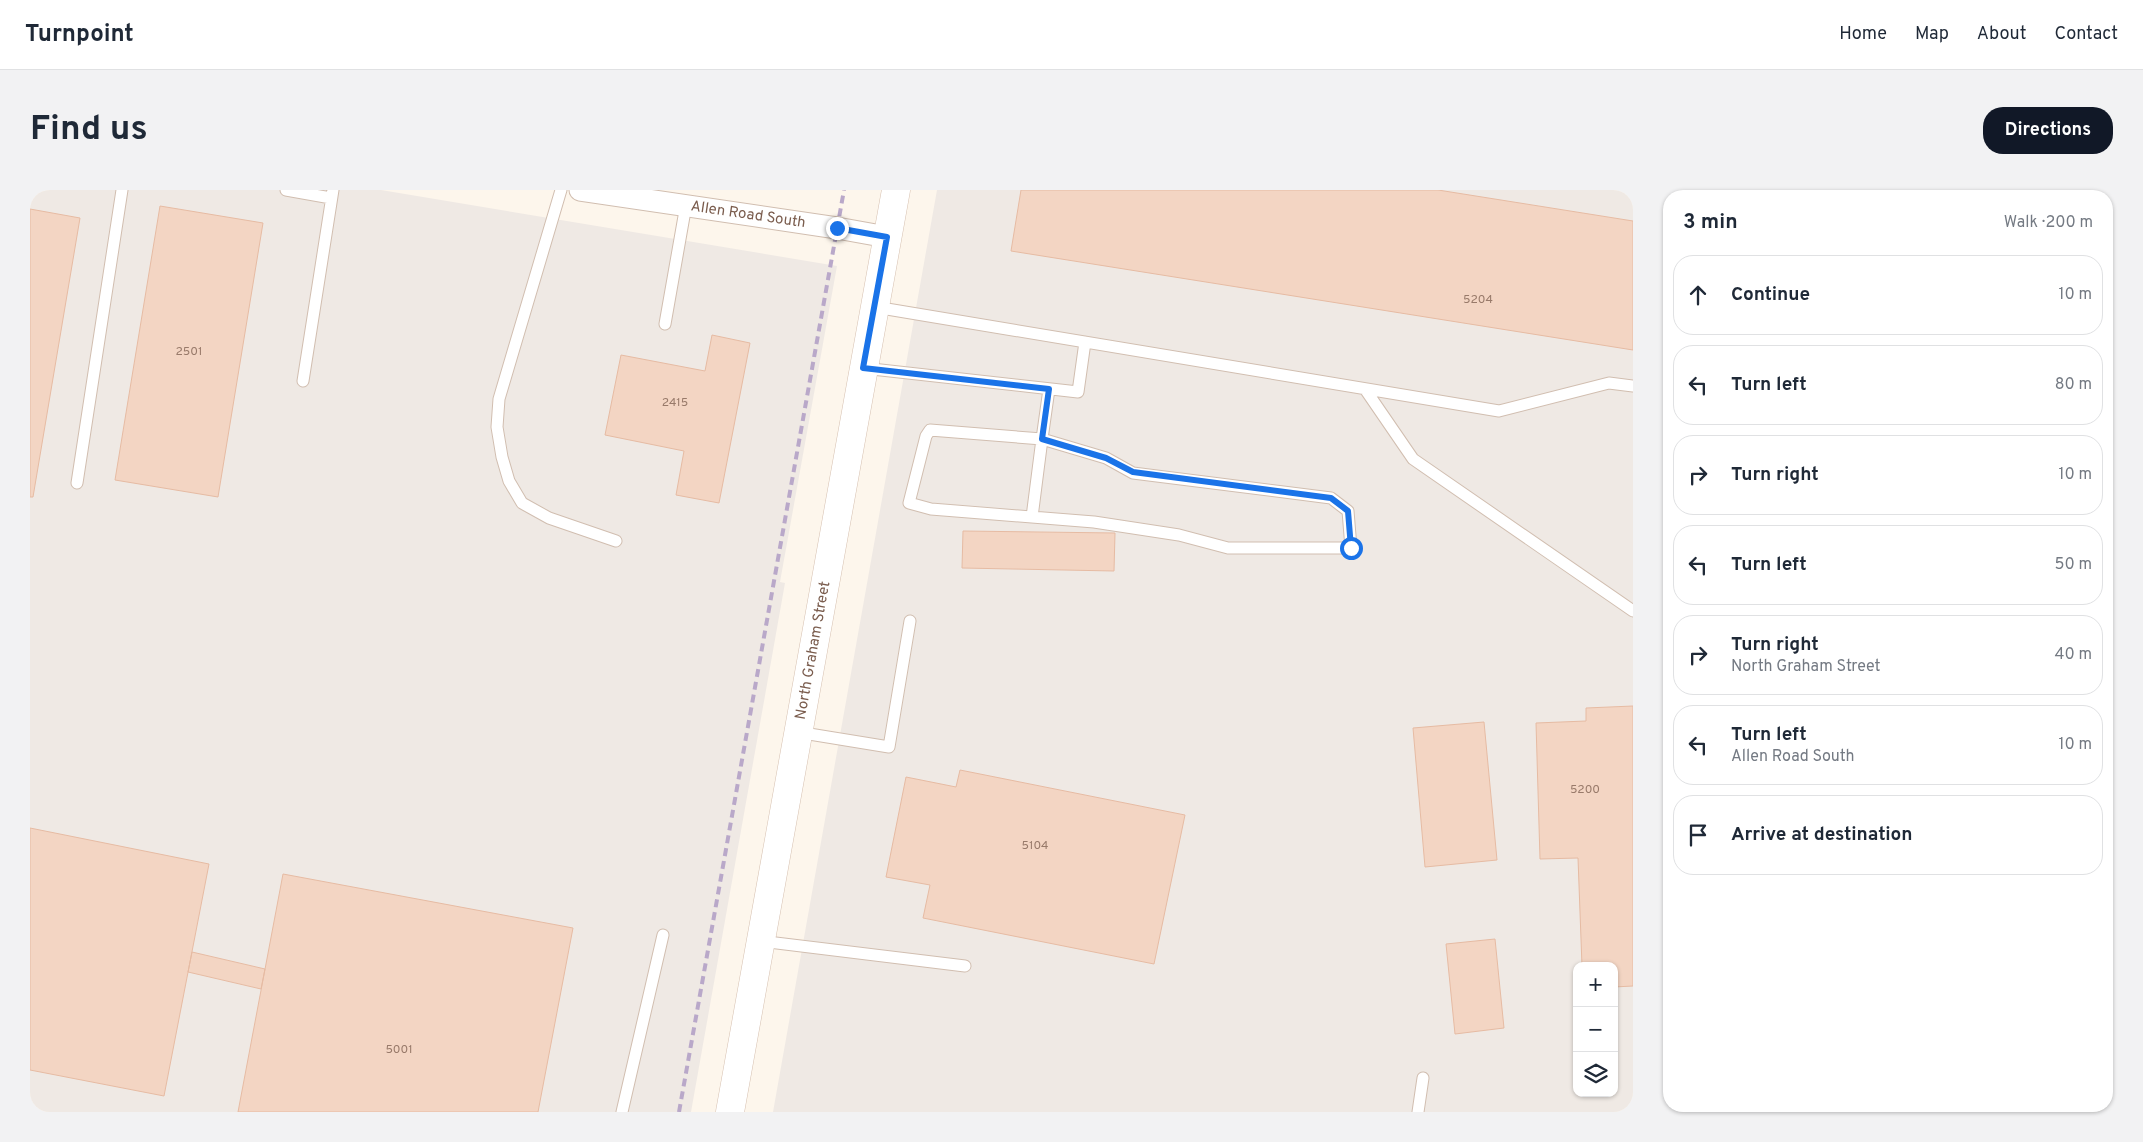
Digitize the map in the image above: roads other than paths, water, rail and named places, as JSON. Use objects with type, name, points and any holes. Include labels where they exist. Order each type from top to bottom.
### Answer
[{"type":"main road","name":"North Graham Street","points":[[730,1112],[896,190]]},
{"type":"street","name":"Allen Road South","points":[[580,190],[887,237]]},
{"type":"lane","points":[[77,483],[122,190]]},
{"type":"lane","points":[[286,190],[332,194],[302,381]]},
{"type":"lane","points":[[561,190],[499,399],[497,428],[509,481],[522,503],[549,518],[616,542]]},
{"type":"lane","points":[[665,324],[686,205]]},
{"type":"lane","points":[[874,307],[1499,411],[1609,383],[1633,386]]},
{"type":"lane","points":[[863,368],[1078,392],[1085,342]]},
{"type":"lane","points":[[1365,388],[1412,459],[1633,611]]},
{"type":"lane","points":[[1032,517],[1049,389]]},
{"type":"lane","points":[[930,430],[1042,439],[1106,458],[1133,472],[1331,498],[1348,511],[1351,548],[1228,548],[1179,534],[1094,522],[931,509],[909,503],[926,436],[930,430]]},
{"type":"lane","points":[[797,732],[889,747],[910,621]]},
{"type":"lane","points":[[622,1112],[663,934]]},
{"type":"lane","points":[[760,941],[965,966]]},
{"type":"lane","points":[[1418,1112],[1423,1078]]},
{"type":"railway","points":[[679,1112],[844,190]]}]
